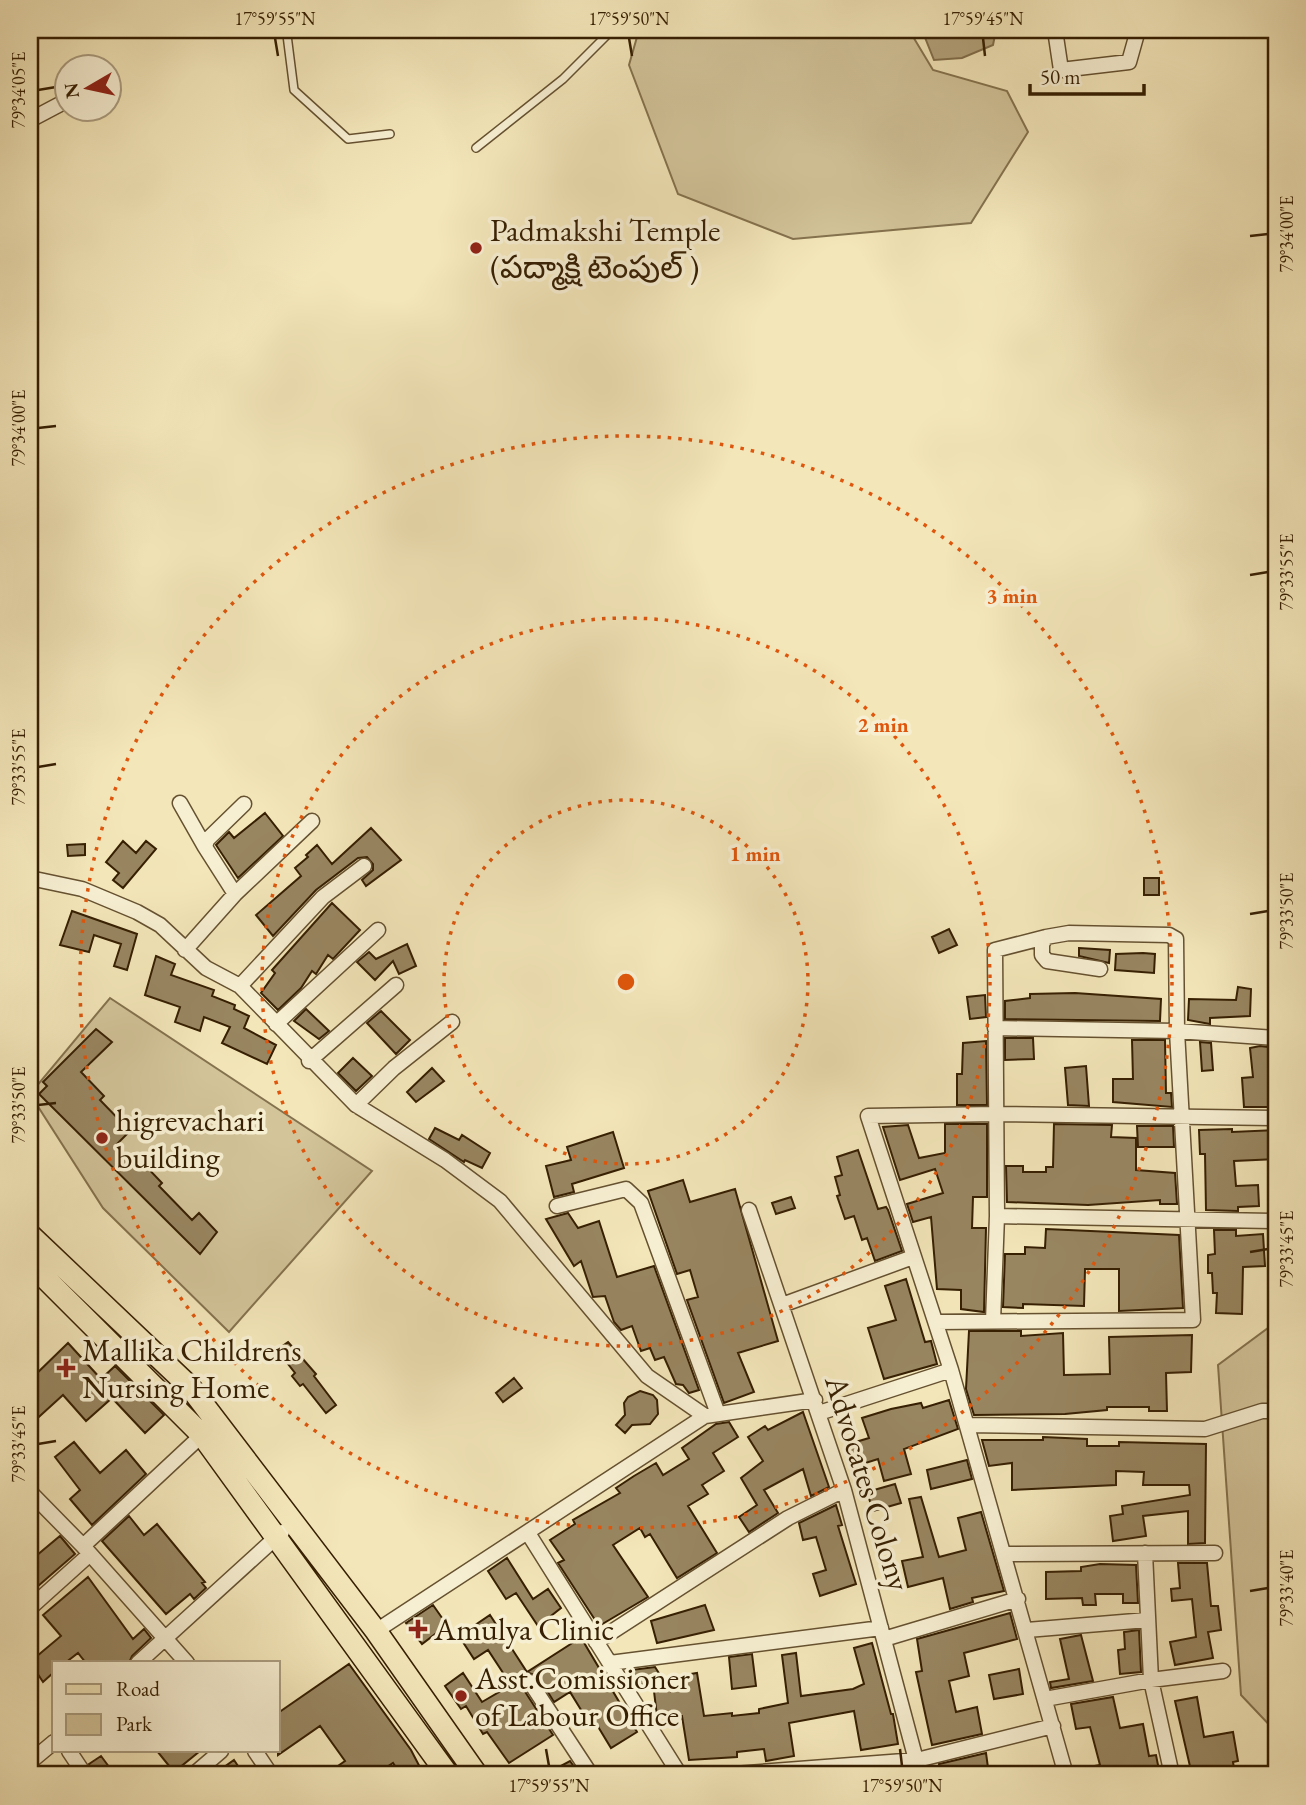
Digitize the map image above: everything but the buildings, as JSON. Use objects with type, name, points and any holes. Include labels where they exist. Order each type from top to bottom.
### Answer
[{"type":"main road","points":[[30,1235],[190,1387],[376,1631],[477,1775]]},
{"type":"main road","points":[[30,1263],[202,1435],[448,1775]]},
{"type":"street","points":[[1055,30],[1061,69],[1129,62],[1138,30]]},
{"type":"street","points":[[30,120],[52,108]]},
{"type":"street","points":[[180,803],[235,894]]},
{"type":"street","points":[[205,846],[207,840],[244,804]]},
{"type":"street","points":[[185,950],[235,894],[312,821]]},
{"type":"street","points":[[240,986],[323,897],[364,866]]},
{"type":"street","points":[[30,878],[82,889],[137,912],[160,925],[206,968],[240,986],[309,1061],[356,1105],[445,1160],[500,1201],[646,1376],[711,1415]]},
{"type":"street","points":[[276,1024],[378,930]]},
{"type":"street","points":[[936,1322],[1193,1320],[1173,935],[1069,933],[995,950],[997,1216],[993,1321]]},
{"type":"street","points":[[1046,937],[1042,944],[1042,955],[1047,961],[1100,969]]},
{"type":"street","points":[[309,1061],[396,985]]},
{"type":"street","points":[[356,1105],[394,1068],[452,1022]]},
{"type":"street","points":[[996,1028],[1177,1031],[1276,1038]]},
{"type":"street","points":[[1066,1775],[951,1370],[868,1116],[997,1114],[1276,1118]]},
{"type":"street","points":[[557,1206],[626,1189],[641,1203],[711,1415]]},
{"type":"street","name":"Advocates Colony","points":[[749,1210],[844,1490],[920,1775]]},
{"type":"street","points":[[997,1216],[1276,1221]]},
{"type":"street","points":[[782,1305],[913,1256]]},
{"type":"street","points":[[376,1631],[711,1415],[817,1406],[951,1370]]},
{"type":"street","points":[[967,1425],[1205,1429],[1262,1411],[1276,1411]]},
{"type":"street","points":[[30,1608],[202,1435]]},
{"type":"street","points":[[596,1642],[788,1518],[844,1490]]},
{"type":"street","points":[[30,1492],[87,1550],[185,1661]]},
{"type":"street","points":[[140,1661],[278,1537],[292,1519]]},
{"type":"street","points":[[528,1533],[680,1775]]},
{"type":"street","points":[[1005,1553],[1215,1553]]},
{"type":"street","points":[[1145,1553],[1152,1680],[1172,1775]]},
{"type":"street","points":[[610,1663],[883,1633],[1018,1599]]},
{"type":"street","points":[[1027,1630],[1147,1620]]},
{"type":"street","points":[[1045,1699],[1152,1680],[1223,1671]]},
{"type":"street","points":[[530,1682],[592,1775]]},
{"type":"street","points":[[721,1775],[917,1760],[1053,1726]]},
{"type":"street","points":[[30,1762],[52,1744]]},
{"type":"street","points":[[70,1752],[85,1775]]},
{"type":"street","points":[[193,1775],[220,1752]]},
{"type":"street","points":[[256,1752],[271,1775]]},
{"type":"lane","points":[[291,30],[287,35],[294,90],[348,139],[390,134]]},
{"type":"lane","points":[[476,148],[564,79],[612,30]]},
{"type":"green space","points":[[639,30],[909,30],[933,70],[1007,91],[1028,132],[971,223],[793,239],[678,194],[629,65]]},
{"type":"green space","points":[[110,998],[372,1171],[229,1332],[103,1208],[30,1094]]},
{"type":"green space","points":[[1276,1322],[1276,1732],[1241,1695],[1218,1365]]},
{"type":"shaded area","points":[[922,30],[996,30],[993,45],[962,58],[934,60]]},
{"type":"place","name":"Padmakshi Temple (పద్మాక్షి టెంపుల్ )","points":[[476,248]]},
{"type":"place","name":"higrevachari building","points":[[102,1138]]},
{"type":"place","name":"Mallika Childrens Nursing Home","points":[[66,1368]]},
{"type":"place","name":"Amulya Clinic","points":[[418,1629]]},
{"type":"place","name":"Asst.Comissioner of Labour Office","points":[[461,1696]]}]
